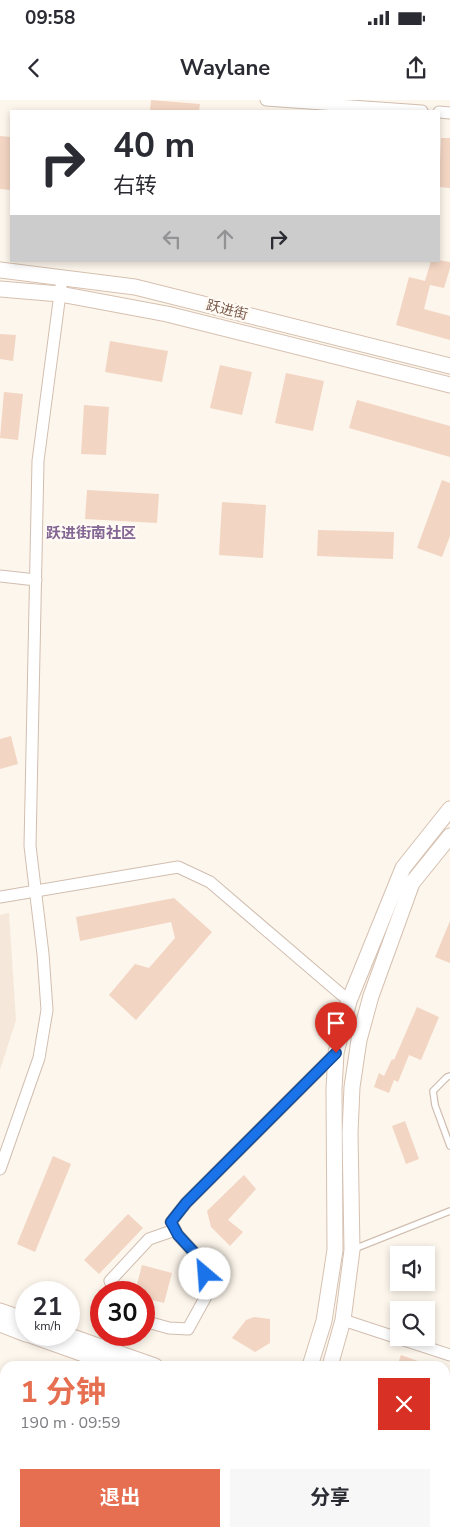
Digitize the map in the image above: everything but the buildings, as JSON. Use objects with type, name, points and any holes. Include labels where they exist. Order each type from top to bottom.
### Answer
[{"type":"street","points":[[266,100],[408,110]]},
{"type":"street","name":"跃进街","points":[[0,270],[135,287],[450,366]]},
{"type":"street","points":[[0,1169],[39,1058],[47,1010],[43,954],[30,846],[38,461],[62,278]]},
{"type":"street","name":"跃进街","points":[[0,289],[60,294],[167,314],[450,385]]},
{"type":"street","points":[[0,576],[36,580]]},
{"type":"street","points":[[312,1361],[324,1321],[335,1250],[334,1089],[336,1053],[349,1001],[403,868],[450,809]]},
{"type":"street","points":[[332,1361],[344,1320],[352,1250],[350,1133],[352,1087],[359,1040],[371,996],[412,883],[450,836]]},
{"type":"street","points":[[0,897],[178,868],[210,882],[349,1001]]},
{"type":"street","points":[[155,1324],[169,1328],[188,1329],[210,1289],[201,1260],[175,1230],[171,1222],[186,1203],[336,1053]]},
{"type":"street","points":[[110,1281],[149,1238],[175,1230]]},
{"type":"street","points":[[0,1311],[15,1316]]},
{"type":"street","points":[[344,1320],[450,1355]]},
{"type":"street","points":[[0,1324],[15,1329]]},
{"type":"street","points":[[80,1340],[141,1361]]},
{"type":"street","points":[[61,1346],[103,1361]]},
{"type":"lane","points":[[450,1076],[433,1091],[434,1105],[450,1146]]},
{"type":"lane","points":[[335,1250],[352,1250],[450,1211]]},
{"type":"shaded area","points":[[9,913],[16,1020],[0,1070],[0,915]]},
{"type":"district","name":"跃进街南社区","points":[[91,533]]},
{"type":"route","points":[[205,1274],[201,1260],[178,1235],[171,1222],[186,1203],[336,1053]]}]
